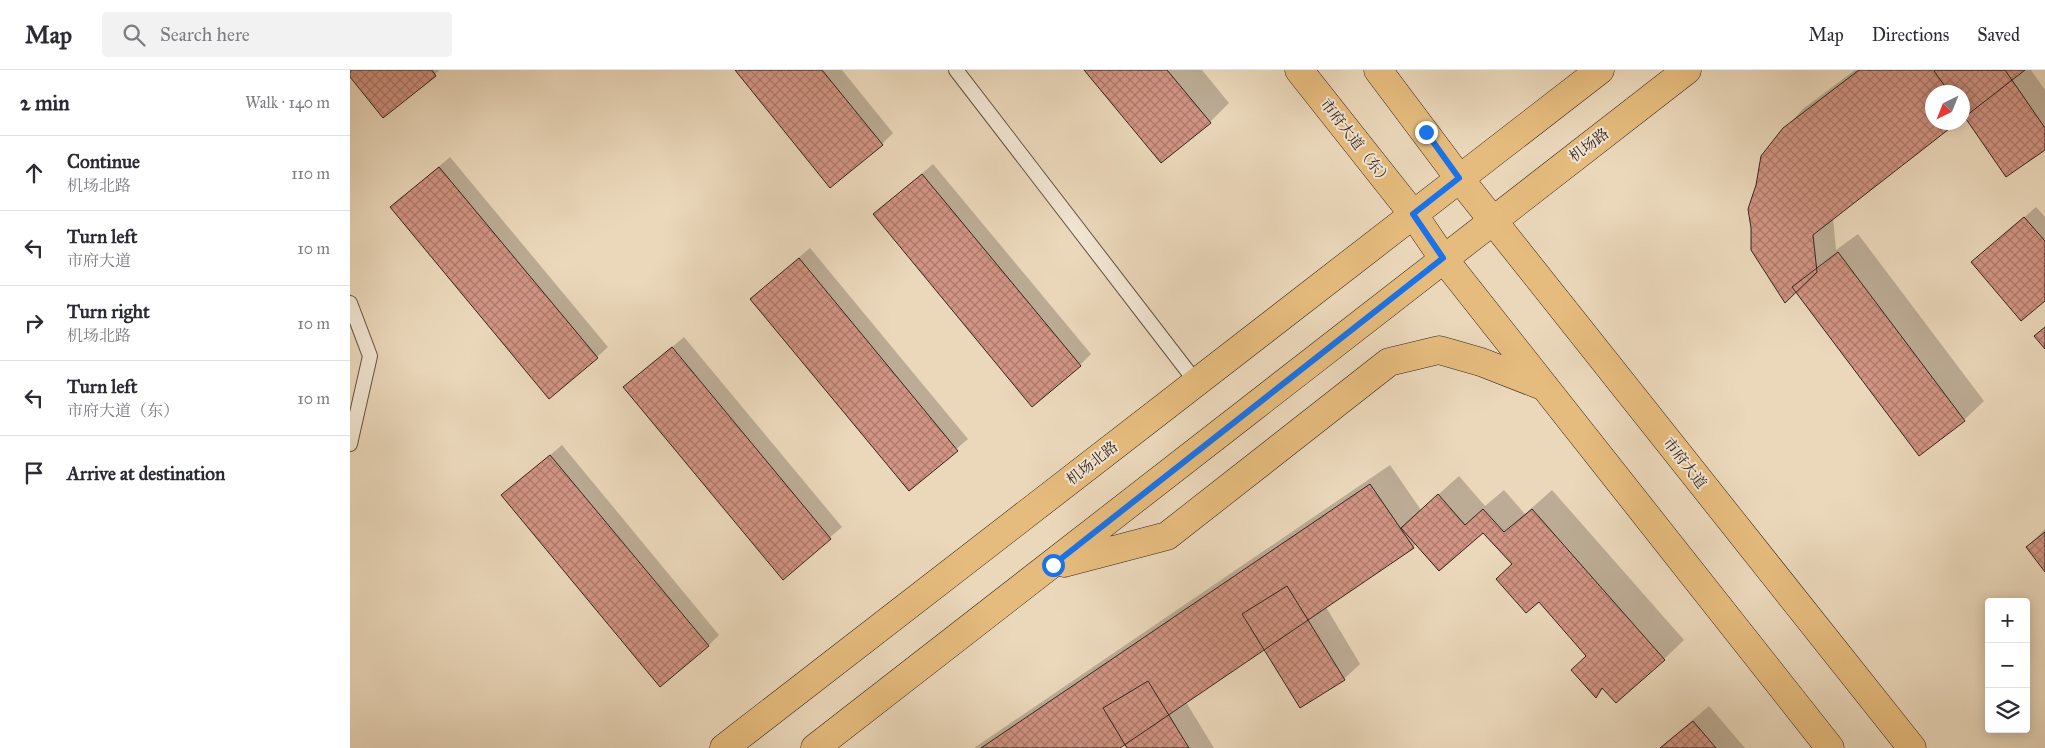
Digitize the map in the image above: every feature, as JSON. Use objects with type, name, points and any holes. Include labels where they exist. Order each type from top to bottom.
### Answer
[{"type":"main road","name":"市府大道（东）","points":[[1299,70],[1413,214]]},
{"type":"main road","points":[[1378,70],[1459,178],[1600,70]]},
{"type":"main road","name":"机场路","points":[[1492,219],[1687,70]]},
{"type":"main road","name":"机场北路","points":[[724,748],[1459,178]]},
{"type":"main road","name":"市府大道","points":[[1459,178],[1912,748]]},
{"type":"main road","points":[[1413,214],[1443,258],[1830,748]]},
{"type":"main road","points":[[815,748],[1053,565],[1492,219]]},
{"type":"main road","points":[[1053,565],[1167,536],[1389,362],[1439,350],[1481,362],[1547,388]]},
{"type":"lane","points":[[956,70],[1196,382]]},
{"type":"lane","points":[[350,303],[370,356],[350,444]]},
{"type":"building","points":[[350,70],[432,70],[436,76],[383,118],[350,77]]},
{"type":"building","points":[[735,70],[822,70],[883,145],[830,188]]},
{"type":"building","points":[[1084,70],[1167,70],[1211,123],[1161,163]]},
{"type":"building","points":[[1859,70],[2025,70],[1970,113],[1970,85],[1925,85],[1925,130],[1948,130],[1813,235],[1817,272],[1785,303],[1751,250],[1751,228],[1748,209],[1756,185],[1761,156],[1783,128]]},
{"type":"building","points":[[2005,70],[2045,128],[2045,150],[2006,177],[1970,125],[1970,85],[1944,85],[1934,71]]},
{"type":"building","points":[[439,167],[598,358],[549,399],[390,207]]},
{"type":"building","points":[[922,174],[1081,366],[1032,407],[873,214]]},
{"type":"building","points":[[2024,217],[2045,241],[2045,301],[2021,321],[1971,262]]},
{"type":"building","points":[[1838,252],[1965,421],[1919,456],[1792,287]]},
{"type":"building","points":[[799,258],[958,451],[909,491],[750,299]]},
{"type":"building","points":[[2045,327],[2045,349],[2034,336]]},
{"type":"building","points":[[672,347],[831,539],[783,580],[623,387]]},
{"type":"building","points":[[550,455],[709,646],[660,687],[501,495]]},
{"type":"building","points":[[1370,484],[1414,548],[1120,748],[981,748]]},
{"type":"building","points":[[1438,494],[1465,525],[1483,509],[1504,532],[1532,509],[1665,660],[1616,703],[1602,688],[1596,698],[1571,670],[1586,656],[1539,602],[1526,613],[1496,579],[1512,564],[1483,533],[1439,571],[1401,528]]},
{"type":"building","points":[[2045,532],[2045,572],[2026,547]]},
{"type":"building","points":[[1287,586],[1345,680],[1300,708],[1242,614]]},
{"type":"building","points":[[1148,681],[1189,748],[1127,748],[1103,708]]},
{"type":"building","points":[[1693,721],[1716,748],[1660,748]]},
{"type":"route","points":[[1053,565],[1443,258],[1413,214],[1459,178],[1426,132]]}]
